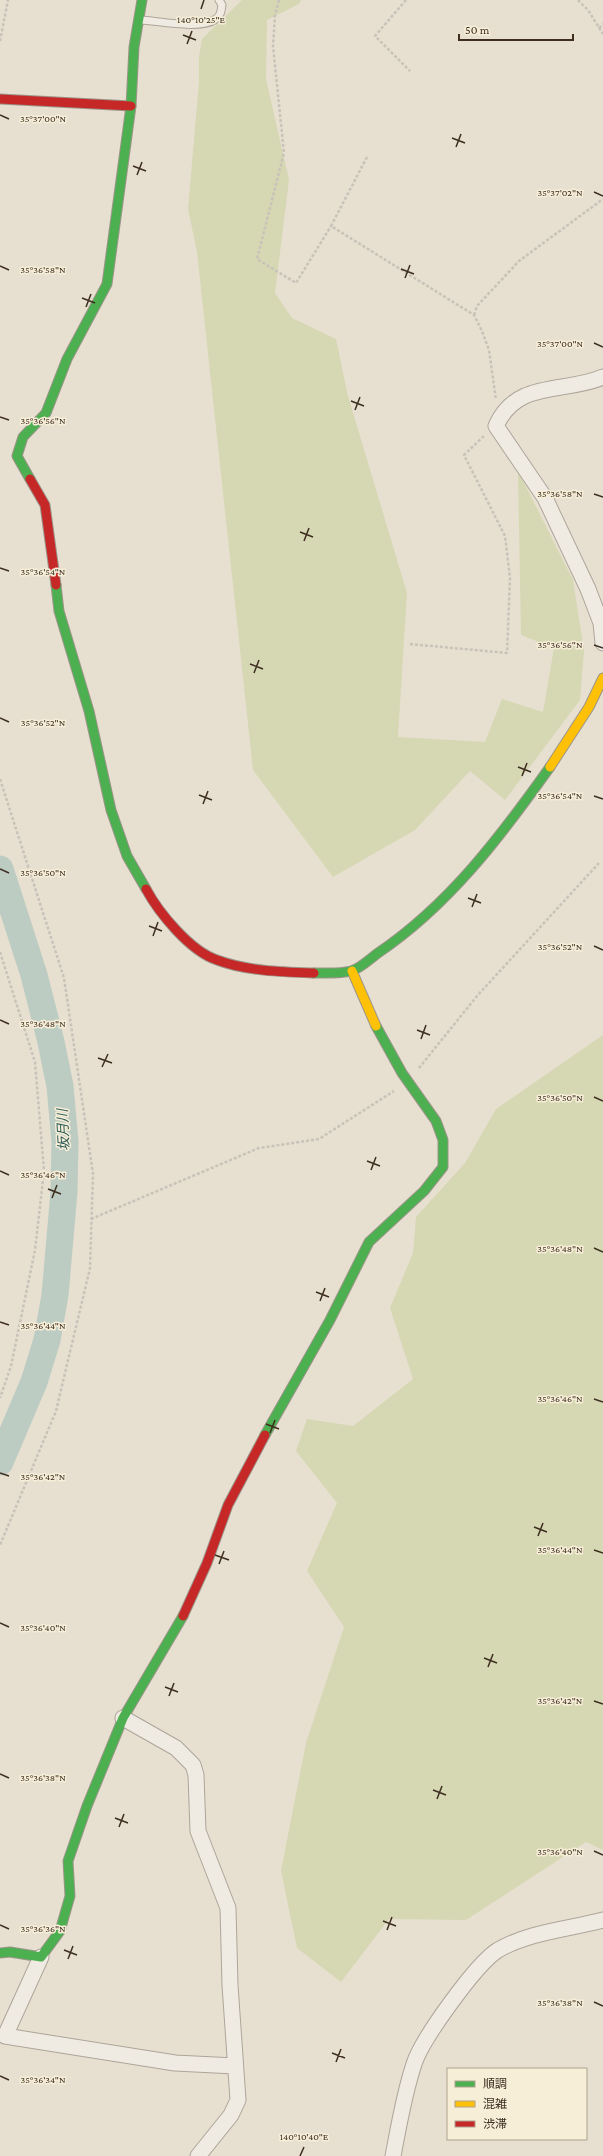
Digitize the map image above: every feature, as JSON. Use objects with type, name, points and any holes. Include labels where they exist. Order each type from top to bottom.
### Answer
[{"type":"street","points":[[142,0],[140,20],[134,47],[131,106],[107,284],[67,359],[46,413],[23,437],[17,456],[45,505],[54,560],[59,611],[89,712],[111,810],[127,856],[152,901],[188,942],[216,960],[274,972],[331,973],[352,971],[389,946],[422,920],[467,876],[517,814],[570,738],[589,707],[603,678]]},
{"type":"street","points":[[0,99],[131,106]]},
{"type":"street","points":[[603,377],[593,382],[545,390],[518,398],[499,419],[545,498],[588,589],[601,623],[603,643]]},
{"type":"street","points":[[235,2066],[175,2063],[5,2036],[41,1957],[60,1931],[70,1896],[68,1860],[87,1806],[123,1718],[182,1619],[208,1563],[228,1504],[278,1411],[330,1320],[369,1242],[424,1191],[443,1168],[443,1140],[436,1121],[408,1082],[369,1012],[352,971]]},
{"type":"street","points":[[123,1718],[176,1748],[193,1765],[196,1775],[198,1831],[228,1908],[235,2066],[238,2100],[231,2115],[198,2156]]},
{"type":"street","points":[[393,2156],[414,2063],[435,2026],[485,1960],[499,1950],[531,1937],[603,1920]]},
{"type":"street","points":[[0,1953],[10,1952],[41,1957]]},
{"type":"lane","points":[[140,20],[196,24],[215,20],[221,13],[222,5],[219,0]]},
{"type":"path","points":[[0,41],[8,0]]},
{"type":"path","points":[[279,0],[275,15],[273,46],[284,153],[257,259],[296,283],[331,226],[367,157]]},
{"type":"path","points":[[406,0],[375,36],[410,71]]},
{"type":"path","points":[[578,0],[588,10],[603,34]]},
{"type":"path","points":[[599,28],[603,24]]},
{"type":"path","points":[[474,315],[477,306],[519,261],[603,199]]},
{"type":"path","points":[[331,226],[474,315],[489,350],[494,396],[499,419],[464,455],[505,536],[510,578],[507,653],[410,644]]},
{"type":"path","points":[[0,779],[64,978],[93,1174],[90,1268],[56,1411],[0,1545]]},
{"type":"path","points":[[91,1219],[259,1148],[319,1139],[408,1082],[477,996],[600,863]]},
{"type":"path","points":[[0,952],[35,1062],[44,1171],[34,1250],[11,1366],[0,1398]]},
{"type":"green space","points":[[242,0],[301,0],[299,4],[267,20],[266,79],[289,180],[275,293],[292,318],[336,339],[348,396],[407,593],[398,737],[485,742],[502,699],[543,712],[554,648],[521,635],[518,471],[573,580],[584,651],[580,700],[505,800],[470,771],[415,830],[333,877],[253,770],[197,252],[188,209],[199,82],[199,57],[202,39]]},
{"type":"green space","points":[[603,1035],[603,1850],[586,1842],[466,1920],[389,1919],[341,1982],[297,1948],[281,1871],[306,1743],[344,1627],[307,1571],[337,1503],[296,1451],[307,1419],[353,1426],[413,1379],[390,1308],[413,1253],[416,1217],[465,1163],[496,1109]]},
{"type":"waterway","name":"坂月川","points":[[0,869],[34,975],[51,1042],[60,1086],[65,1142],[64,1192],[55,1295],[47,1340],[34,1382],[0,1462]]},
{"type":"traffic: fast","points":[[30,479],[17,456],[23,437],[46,413],[67,359],[107,284],[131,106],[134,47],[142,0]]},
{"type":"traffic: fast","points":[[56,585],[59,611],[89,711],[111,810],[127,856],[146,889]]},
{"type":"traffic: fast","points":[[314,973],[342,973],[358,968],[404,934],[451,891],[493,844],[550,767]]},
{"type":"traffic: fast","points":[[265,1435],[330,1320],[369,1242],[424,1191],[443,1167],[443,1140],[436,1121],[402,1073],[376,1026]]},
{"type":"traffic: fast","points":[[0,1953],[10,1952],[41,1957],[60,1931],[70,1896],[68,1861],[87,1806],[123,1718],[183,1616]]},
{"type":"traffic: slow","points":[[550,767],[589,707],[603,678]]},
{"type":"traffic: slow","points":[[352,971],[376,1026]]},
{"type":"traffic: jam","points":[[0,99],[131,106]]},
{"type":"traffic: jam","points":[[30,479],[45,505],[56,585]]},
{"type":"traffic: jam","points":[[146,889],[167,920],[176,930],[186,940],[207,955],[217,960],[240,967],[314,973]]},
{"type":"traffic: jam","points":[[183,1616],[207,1563],[228,1505],[265,1435]]}]
